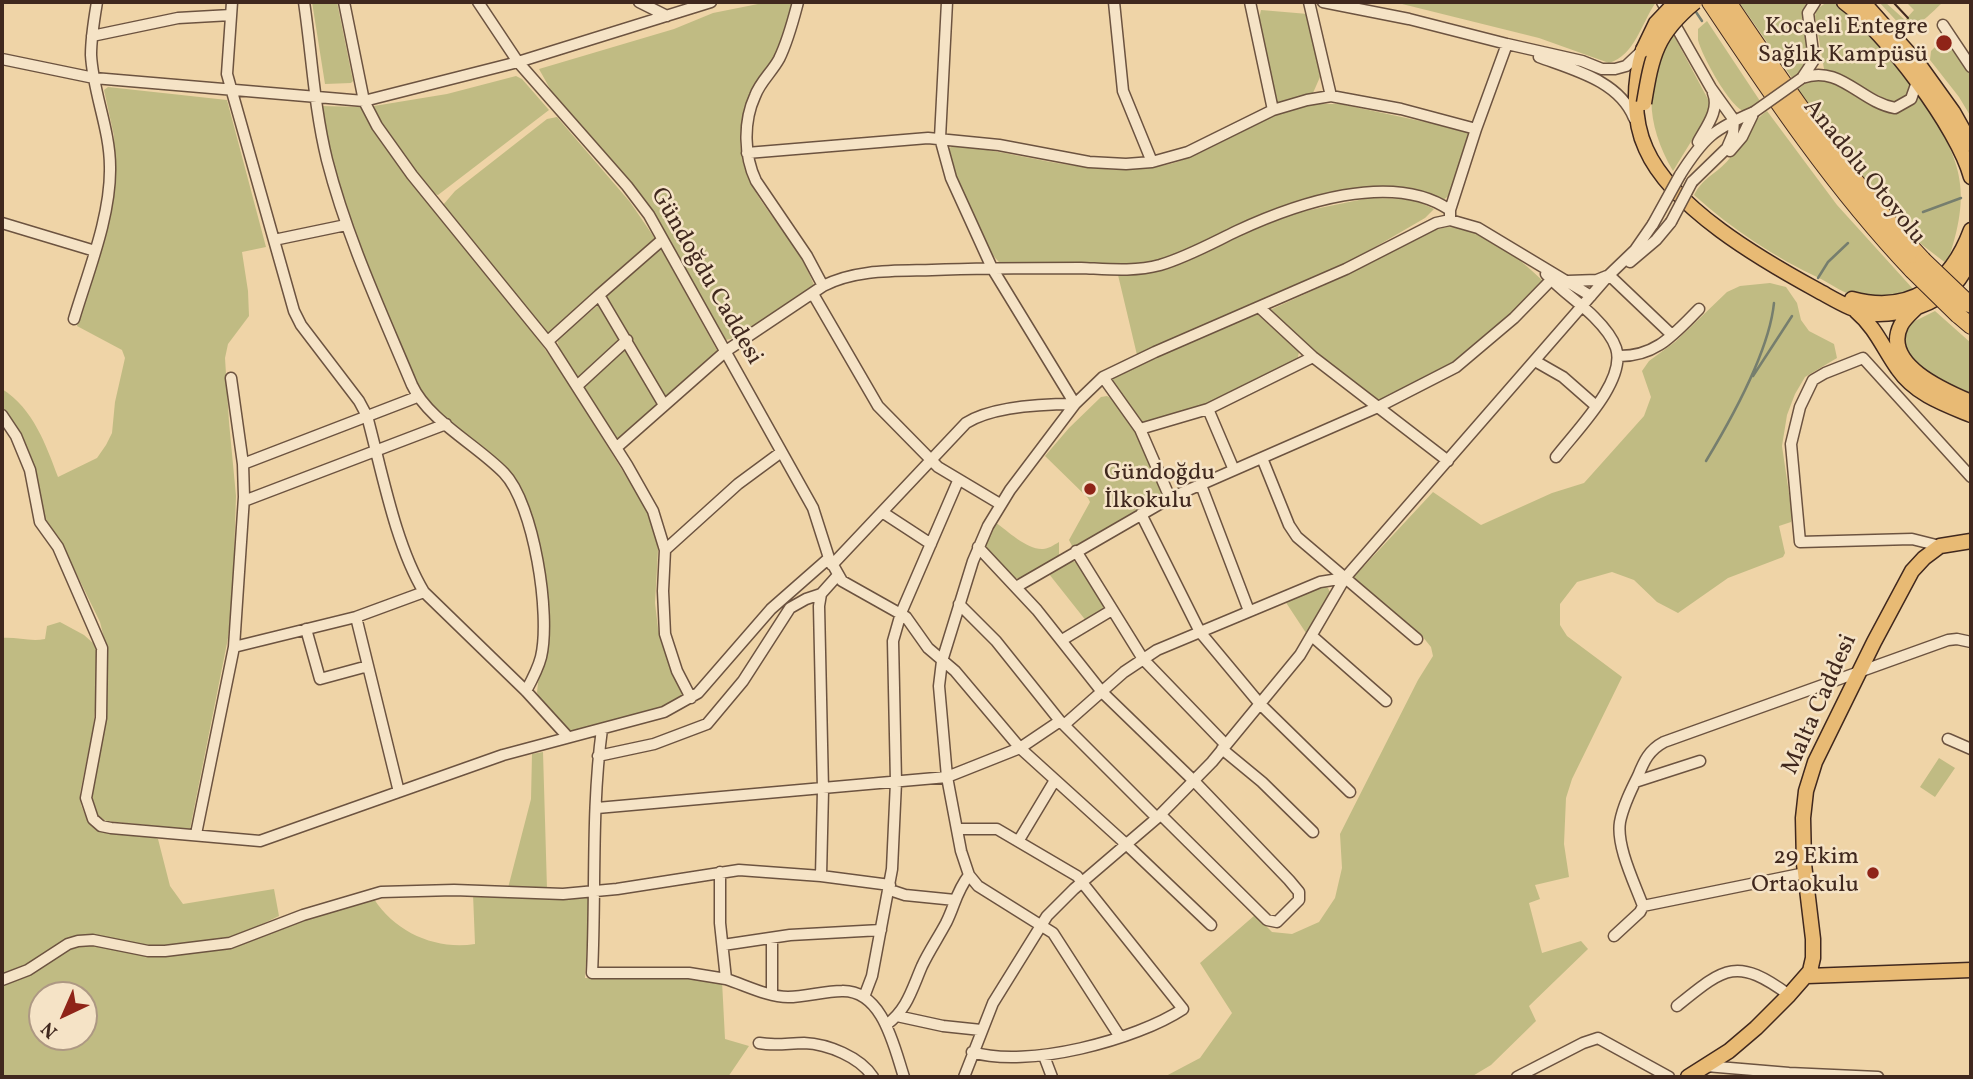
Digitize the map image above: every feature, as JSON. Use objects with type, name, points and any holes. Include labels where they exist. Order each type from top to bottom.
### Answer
[{"type":"highway","name":"Anadolu Otoyolu","points":[[1710,2],[1790,120],[1860,213],[1966,309],[1971,326]]},
{"type":"highway","name":"Anadolu Otoyolu","points":[[1728,2],[1834,154],[1918,265]]},
{"type":"main road","points":[[1676,2],[1656,23],[1643,50],[1637,69],[1636,92],[1639,132],[1646,150],[1655,166],[1683,198],[1739,243],[1814,288],[1853,308],[1873,314],[1917,307],[1944,294],[1955,285],[1971,259]]},
{"type":"main road","points":[[1683,198],[1654,145],[1644,103],[1653,56],[1659,40],[1682,12],[1695,2]]},
{"type":"main road","points":[[1844,2],[1875,30],[1917,82],[1967,160],[1971,177]]},
{"type":"main road","points":[[1863,2],[1920,66],[1953,112],[1971,144]]},
{"type":"main road","points":[[1814,288],[1862,302],[1881,304],[1920,294],[1938,284],[1955,265],[1971,230]]},
{"type":"main road","points":[[1917,307],[1899,332],[1904,356],[1910,366],[1929,383],[1971,402]]},
{"type":"main road","points":[[1853,308],[1874,329],[1897,368],[1914,387],[1971,415]]},
{"type":"main road","points":[[1940,546],[1971,541]]},
{"type":"main road","name":"Malta Caddesi","points":[[1807,976],[1814,949],[1802,818],[1808,783],[1820,751],[1907,579],[1918,563],[1940,546]]},
{"type":"main road","points":[[1688,1077],[1740,1042],[1807,976],[1971,970]]},
{"type":"street","points":[[74,319],[109,191],[111,170],[106,128],[94,78],[92,36],[97,2]]},
{"type":"street","points":[[232,2],[227,74],[301,326],[359,401],[367,416],[406,556],[424,592],[526,691],[568,737]]},
{"type":"street","points":[[304,2],[314,98],[327,161],[346,225],[417,397],[504,473],[519,495],[540,569],[544,607],[541,658],[526,691]]},
{"type":"street","points":[[344,2],[364,101],[377,127],[399,159],[548,341],[653,511],[665,550],[665,634],[677,671],[691,698]]},
{"type":"street","name":"Gündoğdu Caddesi","points":[[478,2],[518,62],[627,186],[649,215],[813,509],[833,566]]},
{"type":"street","points":[[639,2],[667,16]]},
{"type":"street","points":[[2,59],[94,78],[364,101],[518,62],[711,2]]},
{"type":"street","points":[[798,2],[786,42],[755,95],[748,118],[747,153],[756,181],[800,246],[823,286]]},
{"type":"street","points":[[947,2],[940,138],[951,178],[992,268],[1075,404]]},
{"type":"street","points":[[1114,2],[1123,91],[1152,162]]},
{"type":"street","points":[[1250,2],[1273,110]]},
{"type":"street","points":[[1309,2],[1331,96]]},
{"type":"street","points":[[1323,2],[1409,19],[1582,61],[1602,69],[1626,66],[1643,50]]},
{"type":"street","points":[[1565,280],[1597,280],[1650,247],[1671,222],[1692,182],[1727,148],[1733,134],[1734,120],[1711,88],[1662,2]]},
{"type":"street","points":[[1802,78],[1814,60],[1808,13],[1815,2]]},
{"type":"street","points":[[92,36],[178,18],[230,15]]},
{"type":"street","points":[[1943,25],[1971,67]]},
{"type":"street","points":[[1120,1037],[1056,938],[1041,924],[984,891],[970,875],[963,859],[947,778],[939,697],[942,661],[978,547],[1000,504],[1075,404],[1103,377],[1346,269],[1450,215],[1476,130],[1507,44]]},
{"type":"street","points":[[1507,44],[1572,69],[1609,87],[1622,96],[1639,132]]},
{"type":"street","points":[[1689,160],[1711,134],[1754,112],[1802,78],[1815,73],[1823,73],[1877,102],[1895,108],[1911,99],[1917,82]]},
{"type":"street","points":[[964,1077],[993,1003],[1041,924],[1083,882],[1159,817],[1195,782],[1300,655],[1345,578],[1609,275],[1635,250],[1653,225],[1715,111],[1716,100],[1711,88]]},
{"type":"street","points":[[747,153],[940,138],[999,145],[1089,162],[1152,162],[1188,152],[1273,110],[1331,96],[1401,109],[1476,130]]},
{"type":"street","points":[[1705,169],[1734,148],[1754,112]]},
{"type":"street","points":[[616,448],[726,351],[839,278],[875,272],[992,268],[1139,269],[1160,265],[1200,250],[1283,211],[1358,194],[1405,193],[1422,196],[1591,296]]},
{"type":"street","points":[[2,223],[94,251]]},
{"type":"street","points":[[274,240],[346,225]]},
{"type":"street","points":[[548,341],[662,240]]},
{"type":"street","points":[[1531,259],[1608,332],[1618,356],[1611,384],[1556,457]]},
{"type":"street","points":[[1609,275],[1672,335]]},
{"type":"street","points":[[1016,587],[1170,498],[1378,407],[1456,367],[1514,318],[1551,280]]},
{"type":"street","points":[[813,294],[878,407],[929,460],[958,481],[1000,504]]},
{"type":"street","points":[[599,295],[664,405]]},
{"type":"street","points":[[1259,307],[1313,357],[1448,461]]},
{"type":"street","points":[[1618,356],[1644,354],[1672,335],[1699,309]]},
{"type":"street","points":[[578,386],[627,340]]},
{"type":"street","points":[[1140,429],[1208,409],[1313,357]]},
{"type":"street","points":[[1940,546],[1912,539],[1801,542],[1791,444],[1794,423],[1809,385],[1825,373],[1863,358],[1971,477]]},
{"type":"street","points":[[1535,360],[1572,384],[1596,406]]},
{"type":"street","points":[[1103,377],[1140,429],[1170,498]]},
{"type":"street","points":[[195,834],[234,646],[244,501],[243,464],[232,378]]},
{"type":"street","points":[[243,464],[417,397]]},
{"type":"street","points":[[2,415],[16,436],[30,470],[40,522],[58,547],[102,648],[101,718],[86,798],[93,820],[101,826],[111,828],[260,841],[503,755],[664,712],[691,698],[707,685],[771,609],[833,566],[961,427],[976,418],[1030,406],[1075,404]]},
{"type":"street","points":[[1208,409],[1234,470]]},
{"type":"street","points":[[244,501],[446,424]]},
{"type":"street","points":[[665,550],[738,484],[780,453]]},
{"type":"street","points":[[1262,458],[1293,531],[1417,639]]},
{"type":"street","points":[[864,997],[872,976],[890,887],[896,782],[893,641],[901,613],[958,481]]},
{"type":"street","points":[[1201,485],[1250,611]]},
{"type":"street","points":[[882,512],[932,544]]},
{"type":"street","points":[[1141,514],[1200,632],[1260,704],[1350,792]]},
{"type":"street","points":[[959,604],[996,641],[1062,723],[1267,920],[1277,922],[1295,904],[1300,897],[1297,888],[1195,782],[1102,692],[1062,640],[978,547]]},
{"type":"street","points":[[1076,551],[1143,659],[1224,747],[1313,832]]},
{"type":"street","points":[[821,876],[823,790],[819,606],[833,566]]},
{"type":"street","points":[[833,566],[848,586],[901,613],[928,648],[955,671],[1020,748],[1211,925]]},
{"type":"street","points":[[597,808],[947,778],[1020,748],[1062,723],[1143,659],[1165,646],[1320,582],[1345,578]]},
{"type":"street","points":[[234,646],[356,617],[424,592]]},
{"type":"street","points":[[598,756],[654,744],[707,724],[743,681],[790,608],[821,594]]},
{"type":"street","points":[[1062,640],[1112,610]]},
{"type":"street","points":[[356,617],[399,792]]},
{"type":"street","points":[[306,629],[320,679],[368,666]]},
{"type":"street","points":[[1312,636],[1386,701]]},
{"type":"street","points":[[1614,936],[1643,906],[1619,829],[1622,814],[1647,756],[1658,745],[1948,640],[1971,642]]},
{"type":"street","points":[[602,729],[593,852],[592,973],[689,973],[726,979],[772,994],[791,997],[855,992],[864,997],[886,1025],[904,1077]]},
{"type":"street","points":[[1948,738],[1971,749]]},
{"type":"street","points":[[1635,782],[1700,761]]},
{"type":"street","points":[[1018,840],[1055,780]]},
{"type":"street","points":[[957,829],[992,828],[1070,871],[1083,882],[1183,1009],[1159,1024],[1044,1056],[1000,1058],[972,1052]]},
{"type":"street","points":[[2,980],[28,970],[68,944],[78,941],[93,940],[148,951],[230,943],[303,915],[381,892],[415,889],[550,894],[594,892],[720,872],[752,870],[821,876],[890,887],[905,895],[955,900]]},
{"type":"street","points":[[720,872],[720,912],[726,979]]},
{"type":"street","points":[[1643,906],[1805,873]]},
{"type":"street","points":[[886,1025],[897,1016],[907,1001],[946,922],[957,892],[970,875]]},
{"type":"street","points":[[723,945],[772,938],[881,930]]},
{"type":"street","points":[[772,938],[772,994]]},
{"type":"street","points":[[1677,1006],[1713,978],[1741,970],[1759,975],[1789,995]]},
{"type":"street","points":[[897,1016],[943,1026],[981,1030]]},
{"type":"street","points":[[1517,1077],[1598,1038],[1670,1077]]},
{"type":"street","points":[[759,1043],[804,1043],[828,1048],[863,1065],[873,1077]]},
{"type":"street","points":[[1044,1056],[1052,1077]]},
{"type":"street","points":[[1706,1066],[1878,1077]]},
{"type":"shaded area","points":[[312,2],[337,2],[353,81],[351,83],[325,84]]},
{"type":"shaded area","points":[[768,2],[791,2],[792,5],[777,50],[752,89],[747,102],[741,132],[742,157],[749,179],[760,199],[803,260],[814,285],[739,337],[726,340],[658,220],[554,96],[539,69],[674,29],[713,13]]},
{"type":"shaded area","points":[[1394,2],[1656,2],[1631,46],[1618,59],[1609,63],[1539,38]]},
{"type":"shaded area","points":[[1739,2],[1807,2],[1802,21],[1808,50],[1807,59],[1802,69],[1792,78]]},
{"type":"shaded area","points":[[1827,2],[1844,6],[1911,81],[1910,95],[1898,103],[1893,103],[1824,69],[1815,16],[1817,9]]},
{"type":"shaded area","points":[[1879,2],[1885,2],[1905,20],[1914,10],[1906,2],[1943,2],[1920,22],[1903,28]]},
{"type":"shaded area","points":[[1261,10],[1308,14],[1320,77],[1313,93],[1308,96],[1277,104],[1259,19]]},
{"type":"shaded area","points":[[1707,21],[1760,101],[1744,111],[1724,91],[1698,40],[1698,29]]},
{"type":"shaded area","points":[[1672,32],[1710,103],[1708,114],[1673,171],[1657,136],[1652,101],[1656,68]]},
{"type":"shaded area","points":[[1947,35],[1971,66],[1971,117],[1930,60],[1931,51]]},
{"type":"shaded area","points":[[516,76],[522,79],[549,110],[438,195],[434,194],[401,154],[374,106],[447,94]]},
{"type":"shaded area","points":[[1814,77],[1830,80],[1889,113],[1906,109],[1919,95],[1945,138],[1959,176],[1960,215],[1947,264],[1921,244],[1877,195],[1798,89]]},
{"type":"shaded area","points":[[108,87],[227,100],[266,247],[242,252],[249,316],[228,344],[225,358],[236,496],[233,587],[228,638],[190,829],[106,821],[94,813],[91,799],[106,711],[107,650],[100,622],[58,536],[45,524],[35,478],[7,413],[2,408],[2,389],[22,406],[37,428],[58,477],[97,458],[112,433],[115,402],[125,358],[122,350],[77,326],[107,227],[115,190],[114,136],[104,90]]},
{"type":"shaded area","points":[[1317,104],[1340,104],[1468,131],[1470,135],[1451,194],[1442,201],[1356,189],[1155,262],[1118,265],[1000,263],[991,253],[976,225],[948,149],[954,145],[1090,168],[1144,169],[1184,160],[1276,114]]},
{"type":"shaded area","points":[[321,106],[362,107],[510,300],[564,376],[645,507],[656,536],[658,550],[655,603],[658,628],[667,659],[684,698],[657,710],[574,731],[568,730],[539,699],[539,675],[548,651],[547,590],[521,487],[511,472],[432,407],[418,388],[352,226],[328,143]]},
{"type":"shaded area","points":[[1767,111],[1837,205],[1914,290],[1893,297],[1878,298],[1863,298],[1847,293],[1754,242],[1694,195],[1702,183],[1729,159],[1754,122]]},
{"type":"shaded area","points":[[557,117],[630,202],[656,240],[547,335],[443,205],[455,191],[547,119]]},
{"type":"shaded area","points":[[1369,198],[1412,199],[1434,209],[1425,218],[1351,261],[1137,355],[1118,275],[1144,273],[1295,213]]},
{"type":"shaded area","points":[[1448,227],[1475,232],[1487,238],[1512,254],[1544,282],[1520,308],[1454,364],[1379,404],[1310,349],[1270,310],[1351,273],[1429,231]]},
{"type":"shaded area","points":[[660,247],[718,352],[664,398],[606,297]]},
{"type":"shaded area","points":[[1770,283],[1786,287],[1797,303],[1801,320],[1809,331],[1834,344],[1837,358],[1805,377],[1787,415],[1782,446],[1792,514],[1791,522],[1779,526],[1785,553],[1783,557],[1728,578],[1678,613],[1657,602],[1634,580],[1612,572],[1577,582],[1560,604],[1560,625],[1567,636],[1622,677],[1572,779],[1566,798],[1564,844],[1569,877],[1535,885],[1540,899],[1529,903],[1542,953],[1581,941],[1588,949],[1529,1006],[1536,1021],[1491,1065],[1471,1077],[1164,1077],[1200,1058],[1232,1013],[1200,963],[1255,915],[1272,932],[1292,934],[1319,922],[1335,898],[1342,868],[1340,834],[1418,680],[1433,656],[1431,647],[1422,636],[1352,579],[1433,492],[1481,525],[1552,493],[1584,483],[1644,416],[1651,397],[1642,371],[1649,361],[1675,342],[1727,292],[1740,286]]},
{"type":"shaded area","points":[[598,305],[620,342],[579,377],[561,353],[557,340]]},
{"type":"shaded area","points":[[1935,311],[1971,343],[1971,393],[1924,369],[1903,344],[1907,325]]},
{"type":"shaded area","points":[[1257,314],[1299,352],[1297,362],[1206,406],[1142,425],[1110,378]]},
{"type":"shaded area","points":[[626,348],[659,405],[617,441],[583,386]]},
{"type":"shaded area","points":[[1107,396],[1134,426],[1156,472],[1163,496],[1073,548],[1069,540],[1090,502],[1045,456],[1101,397]]},
{"type":"shaded area","points":[[996,523],[1024,543],[1037,548],[1047,548],[1059,542],[1059,556],[1022,578],[1014,578],[983,548]]},
{"type":"shaded area","points":[[1070,561],[1078,562],[1107,609],[1087,622],[1049,574]]},
{"type":"shaded area","points":[[1323,586],[1330,592],[1306,633],[1285,601]]},
{"type":"shaded area","points":[[60,622],[84,635],[97,651],[93,729],[80,793],[87,820],[101,832],[147,835],[158,839],[170,886],[183,904],[274,889],[279,916],[231,939],[162,948],[73,938],[35,964],[2,976],[2,638],[45,639],[47,626]]},
{"type":"shaded area","points":[[543,752],[547,889],[508,888],[531,799],[532,754]]},
{"type":"shaded area","points":[[1939,758],[1955,768],[1935,797],[1920,787]]},
{"type":"shaded area","points":[[473,894],[590,895],[585,978],[667,977],[722,981],[725,1039],[749,1046],[728,1077],[2,1077],[2,983],[67,948],[84,943],[180,954],[219,950],[344,906],[374,899],[383,911],[405,930],[432,941],[475,944]]},
{"type":"waterway","points":[[1694,9],[1702,21]]},
{"type":"waterway","points":[[1923,212],[1961,198]]},
{"type":"waterway","points":[[1818,278],[1828,262],[1848,243]]},
{"type":"waterway","points":[[1706,461],[1738,405],[1757,363],[1771,322],[1774,303]]},
{"type":"waterway","points":[[1753,376],[1792,316]]},
{"type":"tram line","points":[[1893,2],[1908,18]]},
{"type":"place","name":"Kocaeli Entegre Sağlık Kampüsü","points":[[1944,43]]},
{"type":"place","name":"Gündoğdu İlkokulu","points":[[1090,489]]},
{"type":"place","name":"29 Ekim Ortaokulu","points":[[1873,873]]}]
